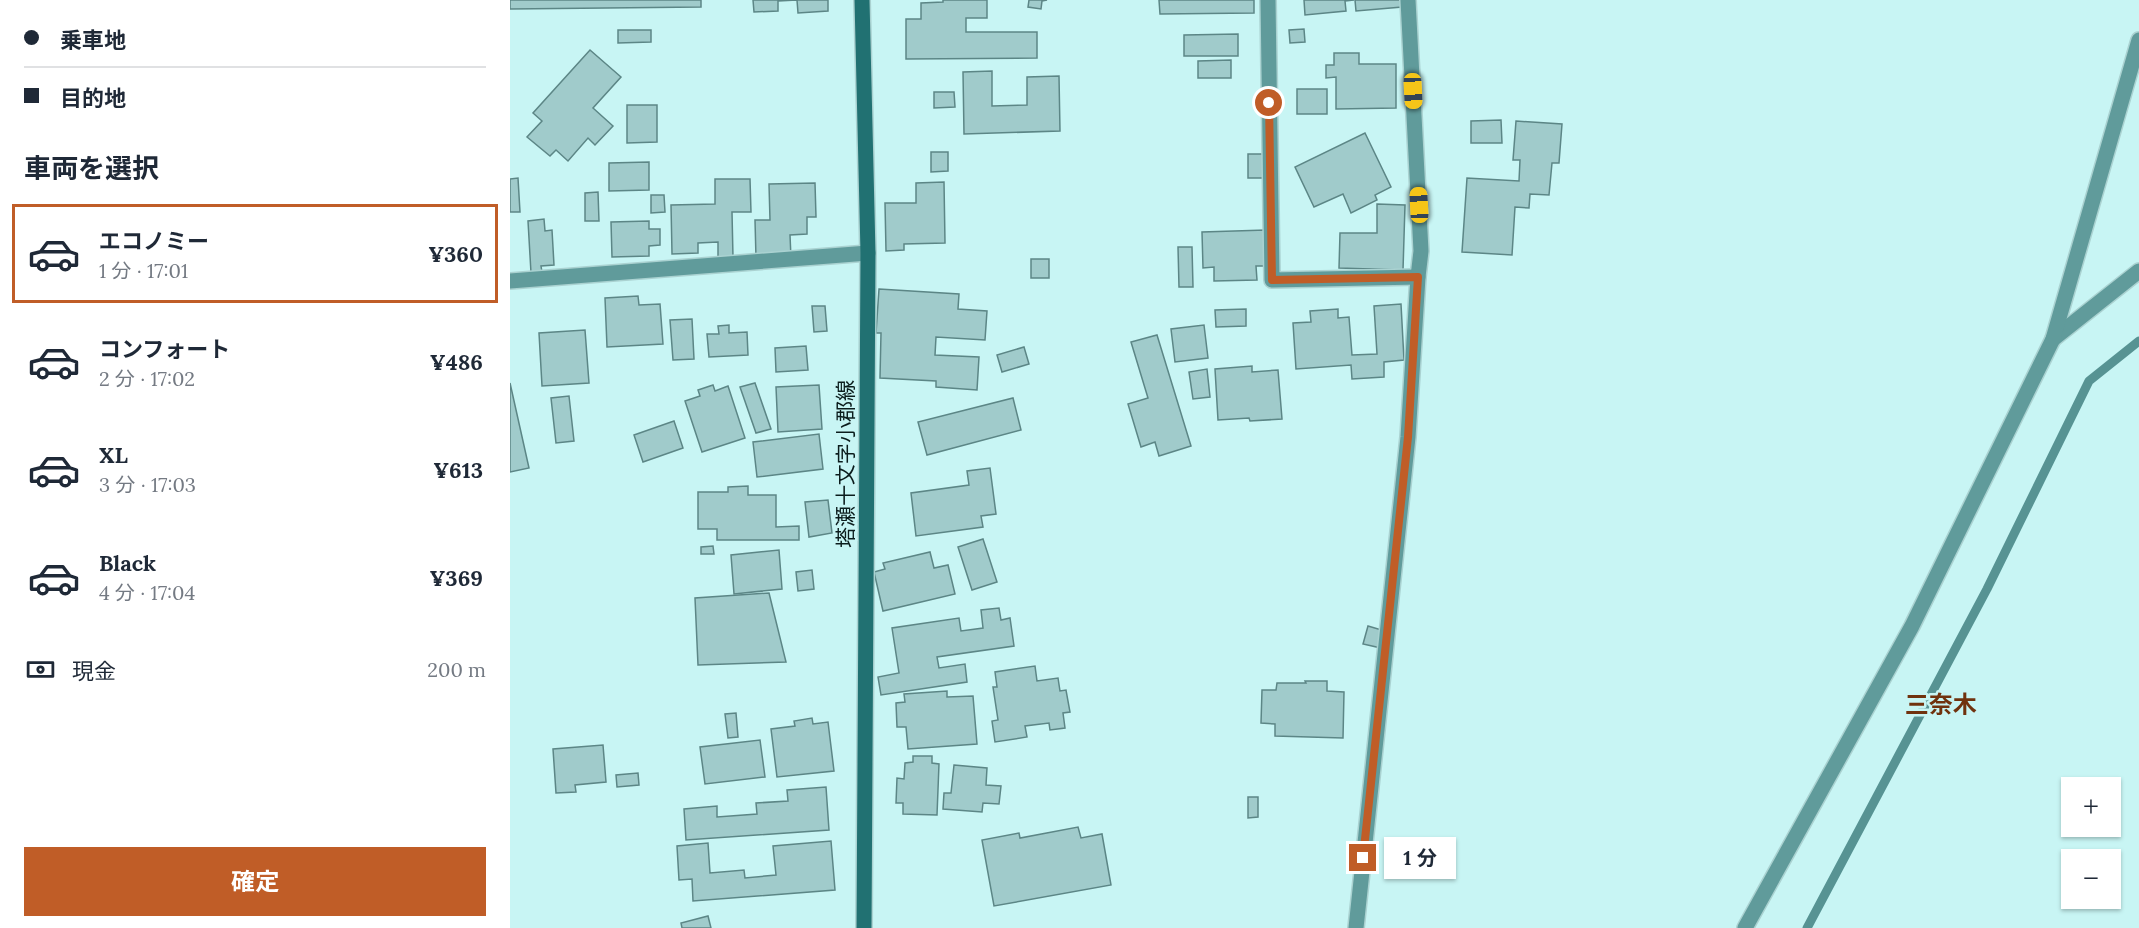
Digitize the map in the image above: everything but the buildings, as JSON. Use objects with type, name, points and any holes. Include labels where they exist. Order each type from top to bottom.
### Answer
[{"type":"main road","name":"塔瀬十文字小郡線","points":[[862,0],[868,253],[864,928]]},
{"type":"street","points":[[1268,0],[1272,280],[1418,277]]},
{"type":"street","points":[[1356,928],[1408,437],[1421,251],[1408,0]]},
{"type":"street","points":[[1744,928],[1912,626],[2053,339],[2139,40]]},
{"type":"street","points":[[510,281],[868,253]]},
{"type":"street","points":[[2053,339],[2139,272]]},
{"type":"waterway","points":[[1807,928],[1987,589],[2089,381],[2139,341]]},
{"type":"district","name":"三奈木","points":[[1941,704]]},
{"type":"route","points":[[1269,103],[1272,280],[1418,277],[1408,437],[1363,858]]}]
